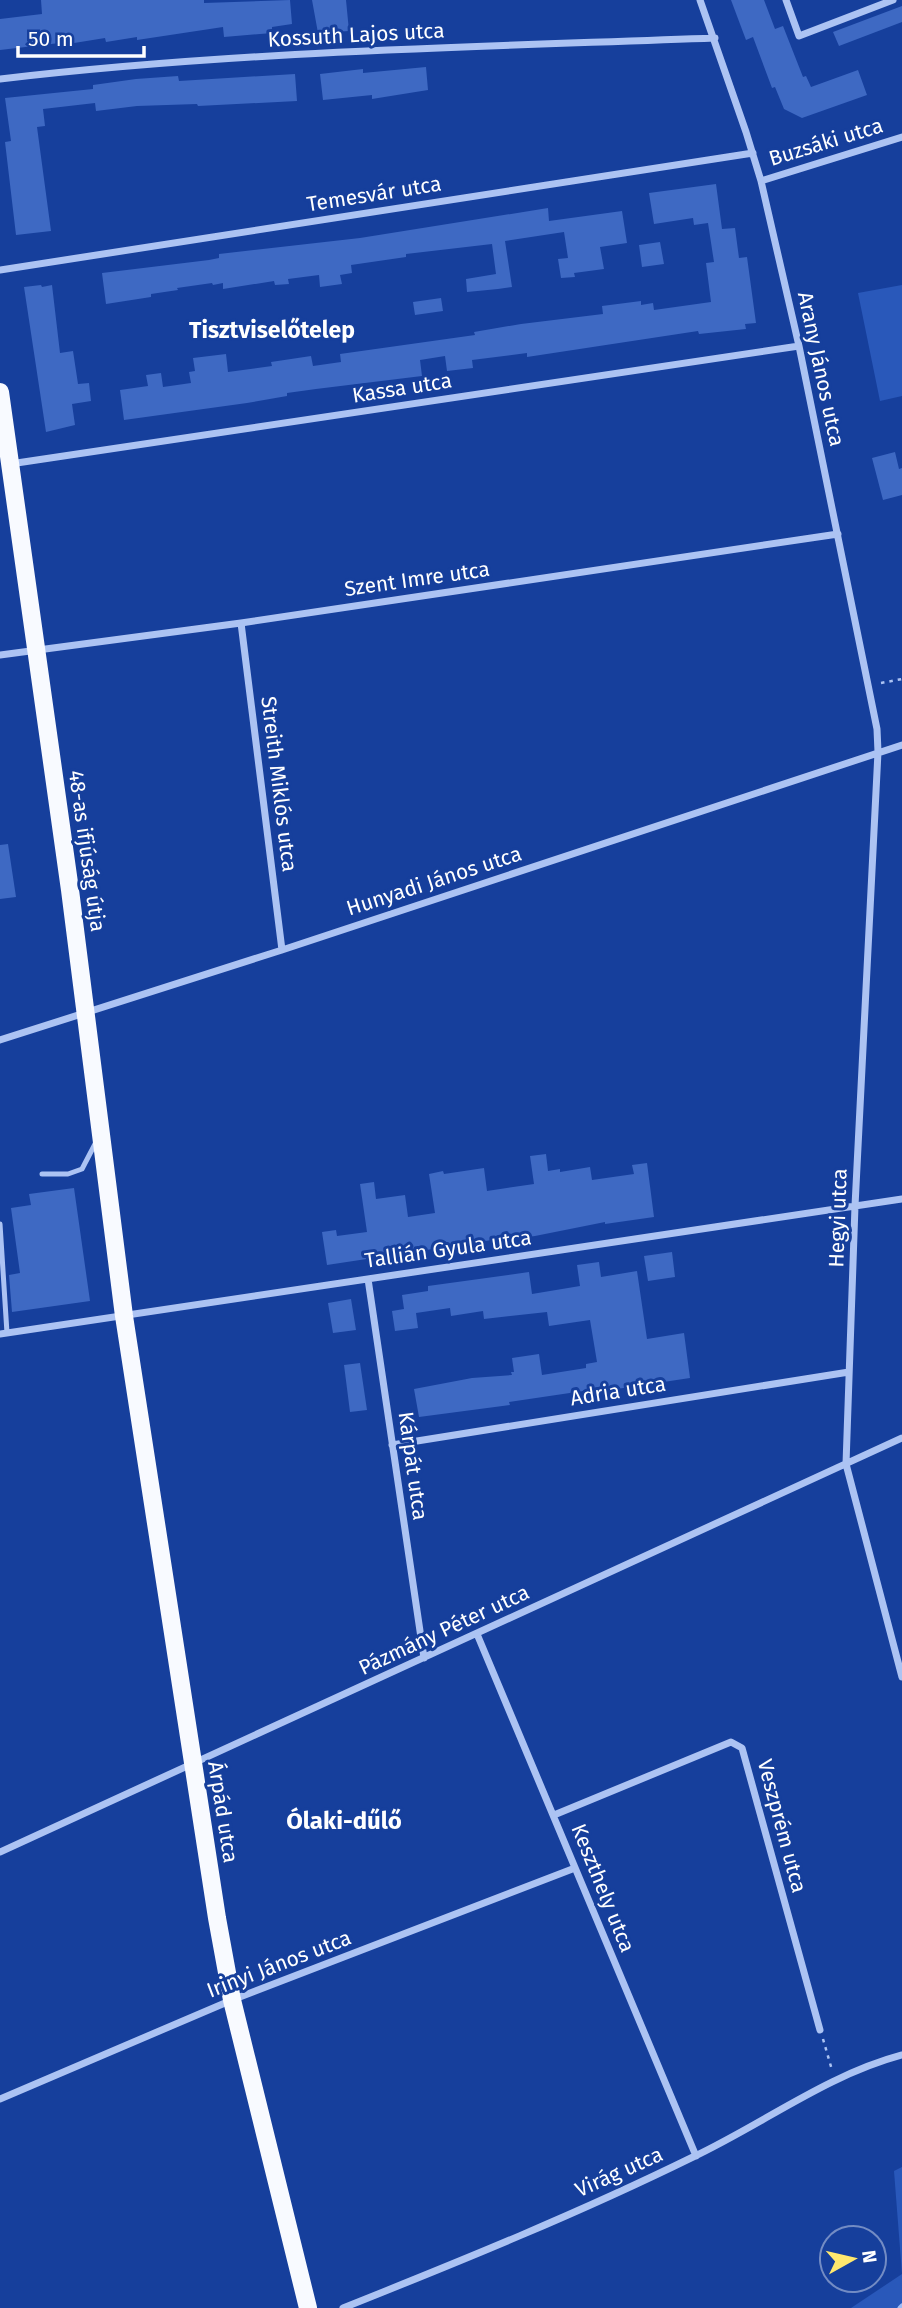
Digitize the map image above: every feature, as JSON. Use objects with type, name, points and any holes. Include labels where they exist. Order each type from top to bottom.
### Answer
[{"type":"main road","name":"48-as ifjúság útja","points":[[0,392],[124,1316]]},
{"type":"main road","name":"Árpád utca","points":[[124,1316],[192,1765],[232,2000],[308,2308]]},
{"type":"street","name":"Arany János utca","points":[[700,0],[761,181],[799,346],[870,686],[878,752]]},
{"type":"street","points":[[786,0],[799,36],[893,0]]},
{"type":"street","name":"Kossuth Lajos utca","points":[[0,79],[172,62],[715,38]]},
{"type":"street","name":"Buzsáki utca","points":[[761,181],[902,137]]},
{"type":"street","name":"Temesvár utca","points":[[0,270],[753,153]]},
{"type":"street","name":"Kassa utca","points":[[10,464],[799,346]]},
{"type":"street","name":"Szent Imre utca","points":[[0,655],[241,623],[838,534]]},
{"type":"street","name":"Streith Miklós utca","points":[[241,623],[282,950]]},
{"type":"street","name":"Hunyadi János utca","points":[[0,1040],[282,950],[902,745]]},
{"type":"street","name":"Hegyi utca","points":[[878,752],[855,1206],[846,1464],[902,1677]]},
{"type":"street","name":"Tallián Gyula utca","points":[[4,1333],[902,1199]]},
{"type":"street","name":"Kárpát utca","points":[[368,1279],[424,1658]]},
{"type":"street","name":"Adria utca","points":[[392,1445],[849,1372]]},
{"type":"street","name":"Pázmány Péter utca","points":[[0,1852],[902,1438]]},
{"type":"street","name":"Keszthely utca","points":[[477,1634],[696,2156]]},
{"type":"street","name":"Veszprém utca","points":[[554,1815],[731,1742],[742,1748],[820,2029]]},
{"type":"street","name":"Irinyi János utca","points":[[0,2099],[232,2000],[575,1868]]},
{"type":"street","name":"Virág utca","points":[[343,2308],[560,2217],[696,2156],[835,2080],[874,2062],[902,2055]]},
{"type":"lane","points":[[42,1174],[68,1174],[82,1169],[95,1146],[99,1127]]},
{"type":"lane","points":[[0,1224],[4,1333]]},
{"type":"path","points":[[870,686],[902,679]]},
{"type":"path","points":[[820,2029],[835,2080]]},
{"type":"shaded area","points":[[902,285],[902,396],[880,401],[858,293]]},
{"type":"shaded area","points":[[902,2167],[902,2274],[894,2171]]},
{"type":"shaded area","points":[[902,2274],[902,2308],[851,2308],[872,2294],[888,2294],[888,2283]]},
{"type":"building","points":[[41,0],[204,0],[204,3],[290,0],[292,24],[272,27],[272,33],[224,37],[223,27],[137,40],[137,37],[106,42],[105,38],[0,50],[0,19],[42,14]]},
{"type":"building","points":[[312,0],[346,0],[349,31],[318,33]]},
{"type":"building","points":[[731,0],[764,0],[775,29],[783,26],[803,77],[806,76],[811,87],[858,70],[867,95],[802,118],[784,109],[775,87],[772,88],[753,37],[746,40]]},
{"type":"building","points":[[902,6],[902,22],[839,46],[833,32]]},
{"type":"building","points":[[426,67],[428,90],[372,99],[372,95],[323,100],[320,74],[363,69],[363,73]]},
{"type":"building","points":[[295,74],[297,101],[137,106],[96,111],[95,103],[43,109],[45,126],[37,127],[51,231],[16,235],[5,142],[11,141],[5,98],[93,89],[93,85],[136,79],[178,76],[179,81]]},
{"type":"building","points":[[716,184],[722,229],[735,228],[739,258],[747,257],[756,323],[745,324],[746,329],[699,334],[698,331],[527,357],[527,353],[472,360],[473,368],[447,371],[445,356],[420,360],[422,376],[287,393],[287,396],[247,403],[124,420],[120,390],[148,386],[146,375],[161,373],[163,387],[191,383],[189,372],[195,371],[193,358],[226,354],[228,372],[272,366],[271,362],[311,356],[313,366],[341,362],[340,354],[475,335],[474,332],[521,324],[603,314],[602,306],[641,301],[641,305],[653,303],[654,310],[711,302],[706,263],[714,262],[708,223],[694,225],[693,218],[654,224],[649,193]]},
{"type":"building","points":[[548,208],[549,221],[622,211],[627,243],[600,247],[604,269],[574,273],[575,277],[561,278],[558,259],[568,258],[564,232],[505,241],[512,287],[498,289],[467,292],[466,279],[496,274],[492,244],[406,254],[406,257],[351,265],[352,273],[340,275],[342,284],[320,287],[319,275],[288,279],[289,284],[275,285],[274,281],[223,289],[223,283],[212,283],[106,304],[102,273],[209,260],[219,258],[219,254],[360,238]]},
{"type":"building","points":[[660,242],[664,264],[642,267],[639,245]]},
{"type":"building","points":[[52,285],[60,353],[73,351],[78,384],[89,383],[91,401],[72,404],[75,425],[46,432],[24,287]]},
{"type":"building","points":[[441,298],[443,311],[415,315],[413,302]]},
{"type":"building","points":[[895,452],[899,469],[902,468],[902,495],[883,500],[872,458]]},
{"type":"building","points":[[8,844],[16,897],[0,899],[0,845]]},
{"type":"building","points":[[546,1154],[548,1171],[560,1169],[560,1172],[590,1167],[592,1180],[634,1174],[632,1165],[647,1163],[654,1217],[605,1222],[535,1236],[512,1237],[327,1265],[322,1232],[336,1230],[337,1236],[367,1232],[360,1184],[374,1182],[376,1199],[405,1195],[408,1217],[435,1213],[429,1174],[484,1168],[487,1191],[534,1184],[530,1156]]},
{"type":"building","points":[[74,1188],[90,1301],[12,1312],[9,1275],[20,1273],[11,1208],[31,1205],[29,1194]]},
{"type":"building","points":[[672,1252],[675,1277],[648,1281],[644,1256]]},
{"type":"building","points":[[599,1262],[601,1277],[637,1271],[647,1339],[684,1333],[690,1378],[590,1393],[590,1390],[509,1402],[510,1405],[419,1417],[414,1389],[472,1378],[512,1375],[512,1358],[539,1354],[542,1375],[586,1368],[586,1364],[597,1362],[590,1320],[549,1326],[547,1312],[484,1319],[483,1311],[451,1316],[450,1308],[416,1313],[418,1328],[395,1331],[392,1311],[404,1309],[402,1295],[428,1291],[428,1286],[529,1272],[532,1294],[580,1286],[577,1265]]},
{"type":"building","points":[[351,1299],[356,1330],[333,1333],[328,1303]]},
{"type":"building","points":[[360,1363],[367,1410],[350,1412],[344,1365]]},
{"type":"district","name":"Tisztviselőtelep","points":[[272,330]]},
{"type":"district","name":"Ólaki-dűlő","points":[[344,1821]]}]
